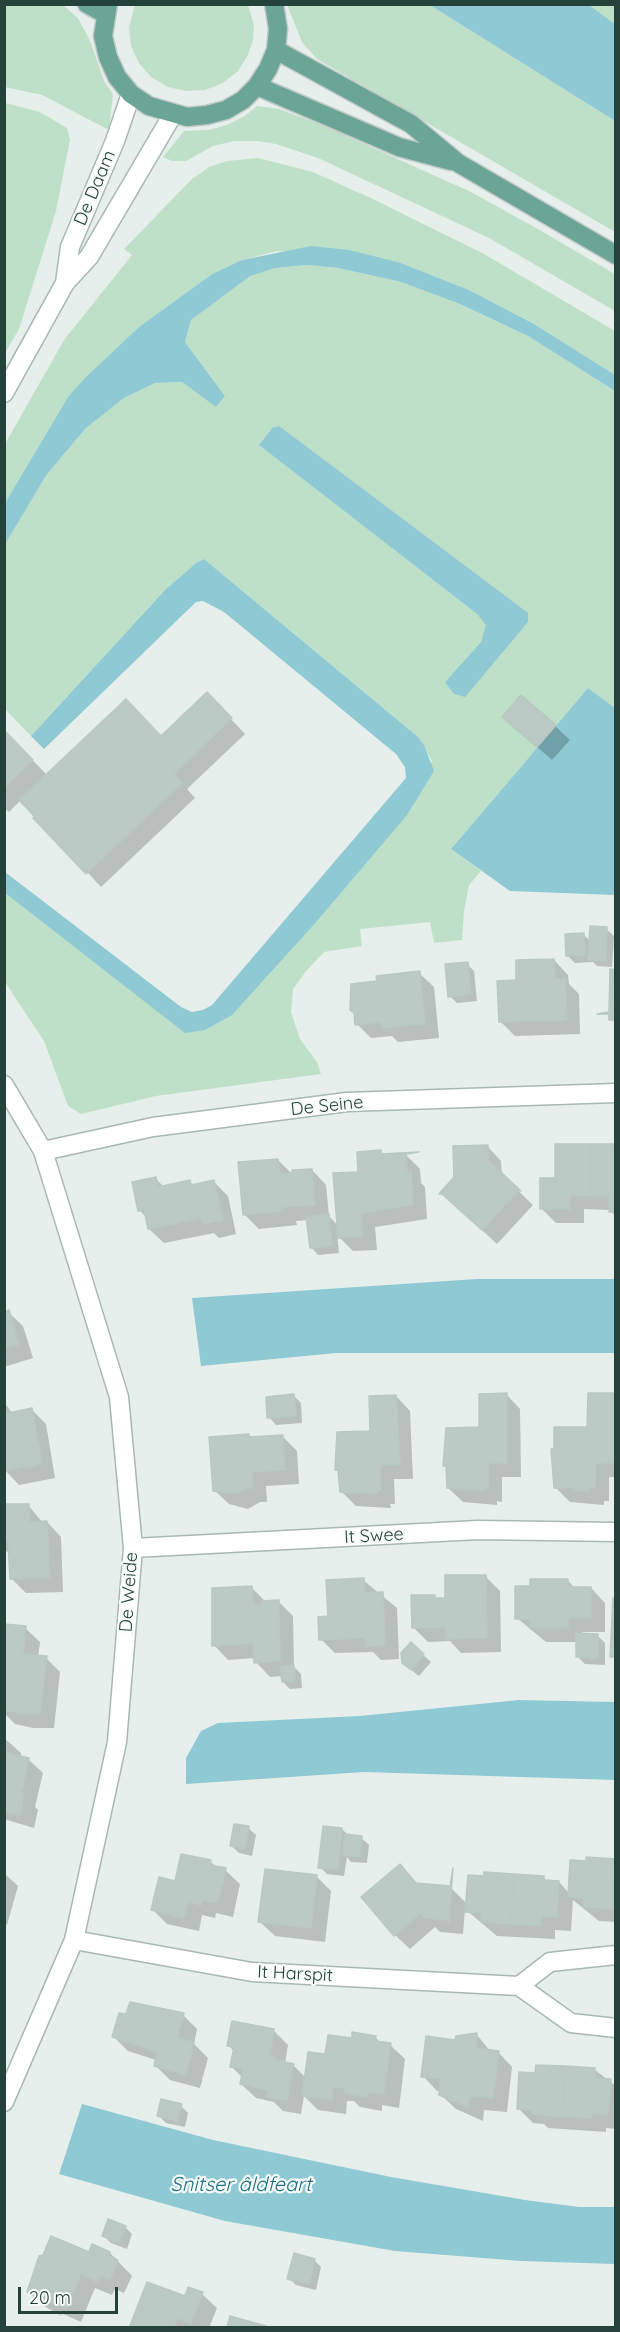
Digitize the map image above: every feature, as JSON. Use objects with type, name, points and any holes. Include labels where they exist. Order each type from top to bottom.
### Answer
[{"type":"main road","points":[[87,4],[106,9],[104,36],[108,57],[117,77],[131,94],[149,106],[172,114],[207,115],[226,110],[243,100],[257,86],[268,69],[276,50],[278,28],[274,4]]},
{"type":"main road","points":[[276,50],[411,124],[458,163],[615,255]]},
{"type":"main road","points":[[257,86],[399,147],[458,163]]},
{"type":"street","name":"De Daam","points":[[65,283],[70,247],[115,141],[131,94]]},
{"type":"street","name":"De Daam","points":[[4,393],[65,283],[89,257],[172,114]]},
{"type":"street","name":"De Weide","points":[[4,1085],[43,1151],[119,1397],[133,1548],[117,1742],[74,1940],[4,2102]]},
{"type":"street","name":"De Seine","points":[[43,1151],[153,1127],[347,1102],[615,1093]]},
{"type":"street","name":"It Swee","points":[[133,1548],[478,1530],[615,1532]]},
{"type":"street","name":"It Harspit","points":[[74,1940],[252,1972],[519,1986]]},
{"type":"street","points":[[615,1955],[550,1962],[519,1986],[571,2023],[615,2028]]},
{"type":"green space","points":[[4,5],[63,5],[78,18],[91,43],[104,81],[113,94],[109,130],[42,95],[5,87]]},
{"type":"green space","points":[[135,5],[248,5],[254,25],[253,40],[248,55],[238,71],[223,83],[205,90],[186,91],[168,87],[151,77],[139,63],[131,46],[129,27]]},
{"type":"green space","points":[[287,5],[430,5],[615,121],[615,232],[317,59],[302,42]]},
{"type":"green space","points":[[589,5],[615,5],[615,24]]},
{"type":"green space","points":[[5,103],[40,112],[67,128],[70,140],[56,211],[19,329],[5,353]]},
{"type":"green space","points":[[257,106],[279,109],[322,125],[471,192],[536,228],[615,274],[615,311],[489,238],[318,158],[276,144],[257,141],[234,141],[213,146],[186,161],[172,161],[163,157],[184,131],[208,130],[227,125],[245,116]]},
{"type":"green space","points":[[258,158],[313,172],[375,200],[484,254],[615,331],[615,375],[534,324],[469,290],[401,263],[277,251],[242,260],[212,274],[139,327],[68,397],[5,503],[5,444],[64,340],[132,255],[124,249],[192,179],[209,167],[227,161]]},
{"type":"green space","points":[[307,265],[338,268],[401,282],[460,304],[528,336],[615,391],[615,708],[588,688],[451,849],[481,871],[469,885],[462,940],[434,943],[430,922],[360,929],[362,946],[324,952],[307,970],[293,989],[291,1012],[300,1039],[317,1062],[321,1074],[156,1096],[81,1114],[68,1106],[44,1041],[5,982],[5,893],[185,1032],[205,1030],[432,761],[418,737],[204,559],[196,563],[165,590],[31,736],[5,709],[4,544],[47,474],[86,428],[124,398],[155,383],[182,382],[216,407],[225,396],[185,342],[191,320],[250,275],[275,268]],"holes":[[[272,428],[528,622],[445,682],[481,642],[487,625],[477,614],[259,445]]]},
{"type":"water","points":[[430,5],[589,5],[615,24],[615,121]]},
{"type":"water","points":[[311,246],[349,250],[401,263],[469,290],[534,324],[615,375],[615,391],[528,336],[460,304],[401,282],[338,268],[307,265],[275,268],[250,276],[191,320],[185,342],[225,396],[216,407],[182,382],[155,383],[124,398],[86,428],[47,474],[5,544],[5,503],[68,397],[85,378],[139,327],[212,274],[242,260]]},
{"type":"water","points":[[279,426],[528,613],[528,622],[465,697],[454,694],[445,682],[481,642],[486,625],[477,614],[259,445],[272,428]]},
{"type":"water","points":[[204,559],[418,737],[424,745],[434,771],[407,815],[317,921],[232,1015],[205,1030],[185,1033],[5,893],[5,872],[181,1007],[192,1012],[203,1010],[212,1005],[406,778],[405,767],[396,754],[224,612],[203,601],[196,602],[44,749],[31,736],[165,590],[196,563]]},
{"type":"water","points":[[588,688],[615,708],[615,895],[510,891],[451,849]]},
{"type":"water","points":[[477,1279],[615,1279],[615,1353],[336,1353],[201,1366],[192,1298]]},
{"type":"water","points":[[519,1700],[615,1702],[615,1780],[364,1772],[186,1784],[186,1758],[201,1731],[218,1723],[360,1716]]},
{"type":"water","name":"Snitser âldfeart","points":[[82,2104],[213,2140],[391,2177],[525,2200],[579,2207],[615,2207],[615,2264],[521,2261],[395,2251],[225,2221],[59,2174]]},
{"type":"building","points":[[207,692],[232,718],[174,774],[182,783],[86,874],[19,800],[126,699],[161,736]]},
{"type":"building","points":[[521,695],[556,725],[537,747],[502,717]]},
{"type":"building","points":[[4,730],[33,760],[4,788]]},
{"type":"building","points":[[590,926],[607,927],[606,961],[588,960]]},
{"type":"building","points":[[584,933],[585,955],[566,956],[565,934]]},
{"type":"building","points":[[554,959],[555,979],[565,978],[567,1020],[499,1022],[497,981],[516,980],[516,960]]},
{"type":"building","points":[[468,962],[471,994],[448,997],[445,964]]},
{"type":"building","points":[[610,969],[616,970],[616,1020],[609,1020],[609,1014],[597,1014],[609,1012]]},
{"type":"building","points":[[420,971],[425,1024],[382,1028],[381,1022],[355,1025],[354,1013],[350,1010],[351,984],[377,981],[376,976]]},
{"type":"building","points":[[555,1144],[590,1144],[590,1196],[570,1195],[570,1209],[540,1209],[540,1178],[555,1178]]},
{"type":"building","points":[[590,1144],[616,1144],[616,1212],[609,1212],[609,1196],[590,1196]]},
{"type":"building","points":[[488,1145],[488,1160],[521,1191],[519,1190],[482,1230],[442,1194],[439,1194],[454,1177],[453,1146]]},
{"type":"building","points":[[381,1150],[381,1154],[419,1152],[406,1154],[407,1172],[411,1171],[413,1205],[361,1213],[363,1236],[338,1238],[333,1173],[358,1172],[357,1152]]},
{"type":"building","points":[[278,1159],[280,1174],[292,1173],[292,1170],[312,1169],[315,1205],[283,1207],[283,1211],[243,1215],[238,1162]]},
{"type":"building","points":[[156,1177],[158,1187],[190,1180],[191,1185],[214,1180],[223,1220],[203,1224],[202,1218],[148,1229],[144,1210],[138,1211],[132,1182]]},
{"type":"building","points":[[329,1214],[332,1246],[310,1248],[306,1217]]},
{"type":"building","points":[[9,1310],[19,1344],[4,1349],[4,1312]]},
{"type":"building","points":[[507,1393],[507,1463],[488,1463],[488,1488],[483,1488],[483,1491],[447,1488],[446,1466],[443,1466],[446,1428],[479,1427],[479,1394]]},
{"type":"building","points":[[588,1393],[615,1393],[615,1463],[596,1463],[595,1488],[590,1487],[590,1491],[573,1491],[573,1487],[554,1488],[551,1449],[554,1449],[554,1427],[587,1427]]},
{"type":"building","points":[[294,1394],[296,1416],[267,1418],[266,1397]]},
{"type":"building","points":[[396,1395],[400,1465],[380,1465],[381,1490],[377,1490],[377,1494],[340,1492],[338,1470],[335,1470],[337,1432],[370,1431],[369,1396]]},
{"type":"building","points":[[32,1408],[42,1463],[28,1468],[28,1466],[4,1471],[4,1414]]},
{"type":"building","points":[[249,1434],[249,1437],[283,1435],[285,1470],[252,1472],[253,1488],[245,1488],[237,1494],[213,1491],[209,1437]]},
{"type":"building","points":[[4,1504],[29,1504],[29,1522],[47,1521],[50,1578],[10,1579],[8,1541],[4,1541]]},
{"type":"building","points":[[445,1575],[486,1575],[487,1638],[445,1639],[445,1627],[412,1628],[411,1595],[435,1595],[435,1598],[445,1598]]},
{"type":"building","points":[[364,1578],[364,1593],[383,1592],[385,1645],[365,1647],[365,1638],[319,1640],[318,1617],[328,1616],[326,1580]]},
{"type":"building","points":[[530,1579],[568,1579],[568,1587],[591,1587],[591,1618],[568,1618],[568,1628],[530,1628],[530,1619],[515,1619],[515,1586],[530,1586]]},
{"type":"building","points":[[252,1586],[253,1605],[262,1605],[262,1601],[279,1600],[280,1661],[254,1663],[253,1643],[212,1646],[212,1588]]},
{"type":"building","points":[[613,1598],[616,1598],[616,1657],[610,1657]]},
{"type":"building","points":[[4,1624],[26,1626],[23,1654],[47,1656],[40,1714],[17,1714],[17,1712],[4,1711]]},
{"type":"building","points":[[576,1633],[598,1634],[598,1658],[576,1657]]},
{"type":"building","points":[[411,1642],[424,1654],[411,1670],[402,1663],[401,1653]]},
{"type":"building","points":[[294,1665],[295,1681],[282,1682],[280,1666]]},
{"type":"building","points":[[4,1752],[29,1758],[21,1793],[24,1794],[20,1815],[4,1812]]},
{"type":"building","points":[[234,1824],[249,1826],[245,1849],[230,1846]]},
{"type":"building","points":[[323,1826],[342,1828],[338,1870],[318,1868]]},
{"type":"building","points":[[345,1834],[362,1836],[360,1857],[343,1855]]},
{"type":"building","points":[[181,1854],[211,1860],[210,1865],[226,1868],[218,1903],[202,1900],[201,1905],[188,1902],[184,1918],[151,1910],[159,1877],[175,1881]]},
{"type":"building","points":[[586,1857],[616,1859],[613,1909],[583,1907],[583,1898],[568,1897],[570,1860],[586,1861]]},
{"type":"building","points":[[400,1864],[416,1883],[450,1886],[453,1868],[449,1923],[447,1920],[424,1918],[420,1914],[394,1936],[361,1897]]},
{"type":"building","points":[[265,1869],[317,1875],[311,1928],[258,1922]]},
{"type":"building","points":[[484,1872],[514,1874],[511,1924],[481,1922],[481,1913],[465,1912],[468,1875],[484,1876]]},
{"type":"building","points":[[514,1874],[544,1876],[544,1880],[559,1881],[557,1918],[541,1916],[541,1926],[511,1924]]},
{"type":"building","points":[[130,2002],[184,2013],[177,2038],[194,2042],[186,2075],[154,2066],[157,2052],[112,2037],[119,2013],[126,2014]]},
{"type":"building","points":[[232,2021],[274,2029],[270,2056],[276,2058],[275,2060],[294,2064],[287,2100],[267,2097],[268,2090],[240,2084],[243,2069],[230,2067],[234,2047],[227,2046]]},
{"type":"building","points":[[352,2032],[376,2036],[375,2041],[391,2043],[384,2094],[368,2092],[368,2097],[344,2093],[345,2088],[333,2087],[332,2100],[302,2096],[308,2052],[325,2054],[328,2035],[352,2038]]},
{"type":"building","points":[[477,2033],[476,2048],[499,2051],[493,2098],[470,2096],[468,2107],[439,2095],[441,2079],[421,2077],[426,2036],[455,2040],[456,2036]]},
{"type":"building","points":[[536,2065],[566,2066],[562,2117],[532,2114],[532,2110],[517,2109],[519,2072],[535,2073]]},
{"type":"building","points":[[566,2066],[595,2068],[595,2078],[611,2079],[608,2115],[592,2114],[592,2118],[562,2117]]},
{"type":"building","points":[[161,2099],[182,2104],[177,2121],[157,2116]]},
{"type":"building","points":[[108,2219],[126,2226],[119,2243],[102,2236]]},
{"type":"building","points":[[51,2236],[89,2252],[92,2244],[110,2252],[109,2256],[118,2260],[110,2280],[101,2276],[98,2282],[81,2274],[67,2308],[27,2292],[39,2256],[43,2255]]},
{"type":"building","points":[[294,2253],[315,2259],[309,2284],[287,2279]]},
{"type":"building","points":[[147,2282],[185,2296],[188,2287],[203,2292],[191,2324],[177,2318],[174,2328],[129,2328]]},
{"type":"building","points":[[230,2316],[266,2326],[266,2328],[227,2328]]}]
